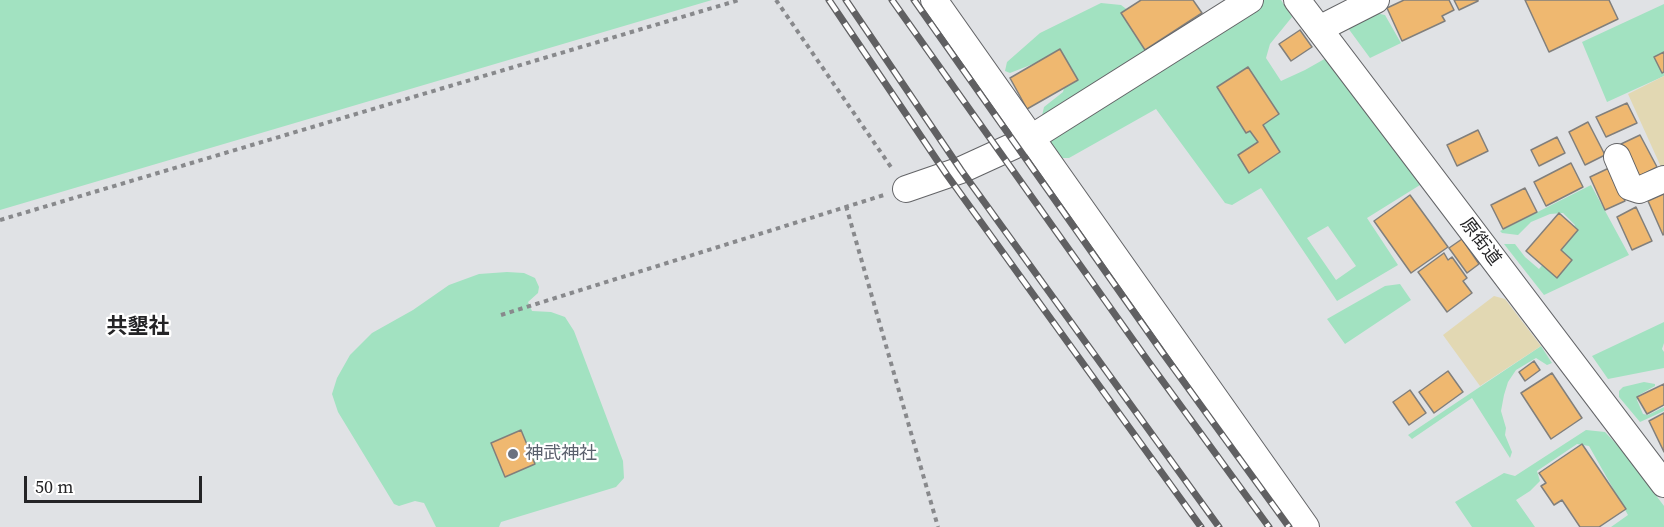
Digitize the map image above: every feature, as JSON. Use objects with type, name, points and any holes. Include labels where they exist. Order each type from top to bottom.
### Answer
[{"type":"street","points":[[934,0],[1306,527]]},
{"type":"street","points":[[906,189],[961,170],[1031,138],[1250,0]]},
{"type":"street","name":"原街道","points":[[1297,0],[1664,484]]},
{"type":"street","points":[[1318,29],[1376,0]]},
{"type":"street","points":[[1617,157],[1630,187],[1640,190],[1664,179]]},
{"type":"path","points":[[0,220],[740,0]]},
{"type":"path","points":[[501,315],[906,189],[776,0]]},
{"type":"path","points":[[846,206],[938,527]]},
{"type":"green space","points":[[0,0],[712,0],[0,210]]},
{"type":"green space","points":[[1262,0],[1281,0],[1292,17],[1270,44],[1266,58],[1281,81],[1328,57],[1420,185],[1367,218],[1398,265],[1337,301],[1261,188],[1232,205],[1225,203],[1156,109],[1069,158],[1062,158],[1047,140],[1041,120],[1044,107],[1063,92],[1067,77],[1056,55],[1010,73],[1005,71],[1007,62],[1040,33],[1101,3],[1121,5],[1133,14],[1145,30],[1163,47]],"holes":[[[1328,226],[1356,266],[1336,280],[1307,238]]]},
{"type":"green space","points":[[1664,4],[1664,76],[1607,102],[1582,42]]},
{"type":"green space","points":[[1370,12],[1385,15],[1401,43],[1370,58],[1345,24]]},
{"type":"green space","points":[[1591,185],[1629,255],[1544,295],[1504,244],[1515,244],[1539,269],[1575,225],[1563,213],[1550,214],[1531,222],[1518,235],[1500,231]]},
{"type":"green space","points":[[524,273],[535,278],[539,287],[538,293],[528,302],[532,311],[551,312],[565,317],[574,331],[623,461],[624,478],[616,487],[501,522],[499,527],[436,527],[424,503],[415,501],[399,506],[394,504],[338,412],[332,394],[337,378],[350,355],[372,333],[413,310],[449,285],[479,274]],"holes":[[[520,430],[535,464],[505,477],[491,443]]]},
{"type":"green space","points":[[1400,284],[1411,300],[1345,344],[1327,319],[1385,286]]},
{"type":"green space","points":[[1664,322],[1662,349],[1664,368],[1608,379],[1592,356]]},
{"type":"green space","points":[[1541,346],[1552,363],[1547,365],[1536,358],[1516,370],[1508,382],[1504,395],[1501,411],[1506,428],[1505,435],[1512,452],[1510,458],[1472,398],[1412,439],[1408,435]]},
{"type":"green space","points":[[1644,382],[1655,384],[1655,386],[1639,395],[1637,400],[1643,414],[1648,415],[1664,407],[1664,411],[1640,422],[1619,397],[1619,391],[1623,387]]},
{"type":"green space","points":[[1586,430],[1605,432],[1621,449],[1664,506],[1664,527],[1611,527],[1628,515],[1589,446],[1577,444],[1537,471],[1540,481],[1516,500],[1535,527],[1472,527],[1455,502],[1504,473],[1515,476]]},
{"type":"sand","points":[[1664,76],[1664,166],[1661,167],[1628,94]]},
{"type":"sand","points":[[1494,296],[1505,299],[1541,346],[1480,386],[1443,335]]},
{"type":"building","points":[[1141,0],[1193,0],[1202,13],[1145,50],[1121,13]]},
{"type":"building","points":[[1404,0],[1449,0],[1454,10],[1442,16],[1445,21],[1402,41],[1387,8]]},
{"type":"building","points":[[1454,0],[1478,0],[1478,1],[1459,10]]},
{"type":"building","points":[[1525,0],[1609,0],[1618,19],[1549,52]]},
{"type":"building","points":[[1300,30],[1312,47],[1291,61],[1279,44]]},
{"type":"building","points":[[1060,49],[1078,80],[1027,109],[1010,78]]},
{"type":"building","points":[[1664,52],[1664,72],[1662,73],[1654,57]]},
{"type":"building","points":[[1248,67],[1279,114],[1263,125],[1280,152],[1249,173],[1238,155],[1258,142],[1250,131],[1246,133],[1217,87]]},
{"type":"building","points":[[1627,103],[1637,123],[1606,137],[1596,117]]},
{"type":"building","points":[[1588,122],[1605,155],[1585,165],[1569,132]]},
{"type":"building","points":[[1478,130],[1488,151],[1457,166],[1447,145]]},
{"type":"building","points":[[1640,135],[1657,167],[1638,177],[1621,144]]},
{"type":"building","points":[[1557,137],[1565,153],[1539,166],[1531,150]]},
{"type":"building","points":[[1571,163],[1583,187],[1546,206],[1534,182]]},
{"type":"building","points":[[1609,168],[1625,201],[1605,210],[1590,177]]},
{"type":"building","points":[[1525,188],[1537,212],[1503,229],[1491,205]]},
{"type":"building","points":[[1664,194],[1664,234],[1663,235],[1648,201]]},
{"type":"building","points":[[1410,195],[1448,247],[1411,273],[1374,221]]},
{"type":"building","points":[[1636,207],[1652,241],[1632,250],[1617,217]]},
{"type":"building","points":[[1559,213],[1578,230],[1561,250],[1572,260],[1557,278],[1526,251]]},
{"type":"building","points":[[1462,239],[1479,264],[1467,273],[1449,248]]},
{"type":"building","points":[[1444,253],[1448,260],[1452,257],[1467,278],[1463,281],[1472,293],[1447,312],[1418,272]]},
{"type":"building","points":[[1534,361],[1540,370],[1525,381],[1519,372]]},
{"type":"building","points":[[1448,371],[1463,392],[1434,413],[1419,392]]},
{"type":"building","points":[[1552,373],[1582,418],[1551,439],[1521,393]]},
{"type":"building","points":[[1664,384],[1664,405],[1647,414],[1637,397]]},
{"type":"building","points":[[1410,390],[1426,413],[1409,425],[1393,402]]},
{"type":"building","points":[[1664,413],[1664,452],[1649,421]]},
{"type":"building","name":"神武神社","points":[[521,430],[535,464],[505,477],[491,443]]},
{"type":"building","points":[[1582,444],[1626,509],[1599,527],[1580,527],[1562,500],[1554,505],[1541,486],[1546,483],[1539,473]]},
{"type":"railway","points":[[829,0],[947,175],[1201,527]]},
{"type":"railway","points":[[846,0],[961,170],[1219,527]]},
{"type":"railway","points":[[892,0],[1148,361],[1269,527]]},
{"type":"railway","points":[[914,0],[1162,352],[1289,527]]},
{"type":"place","name":"神武神社","points":[[513,454]]},
{"type":"district","name":"共墾社","points":[[138,328]]}]
